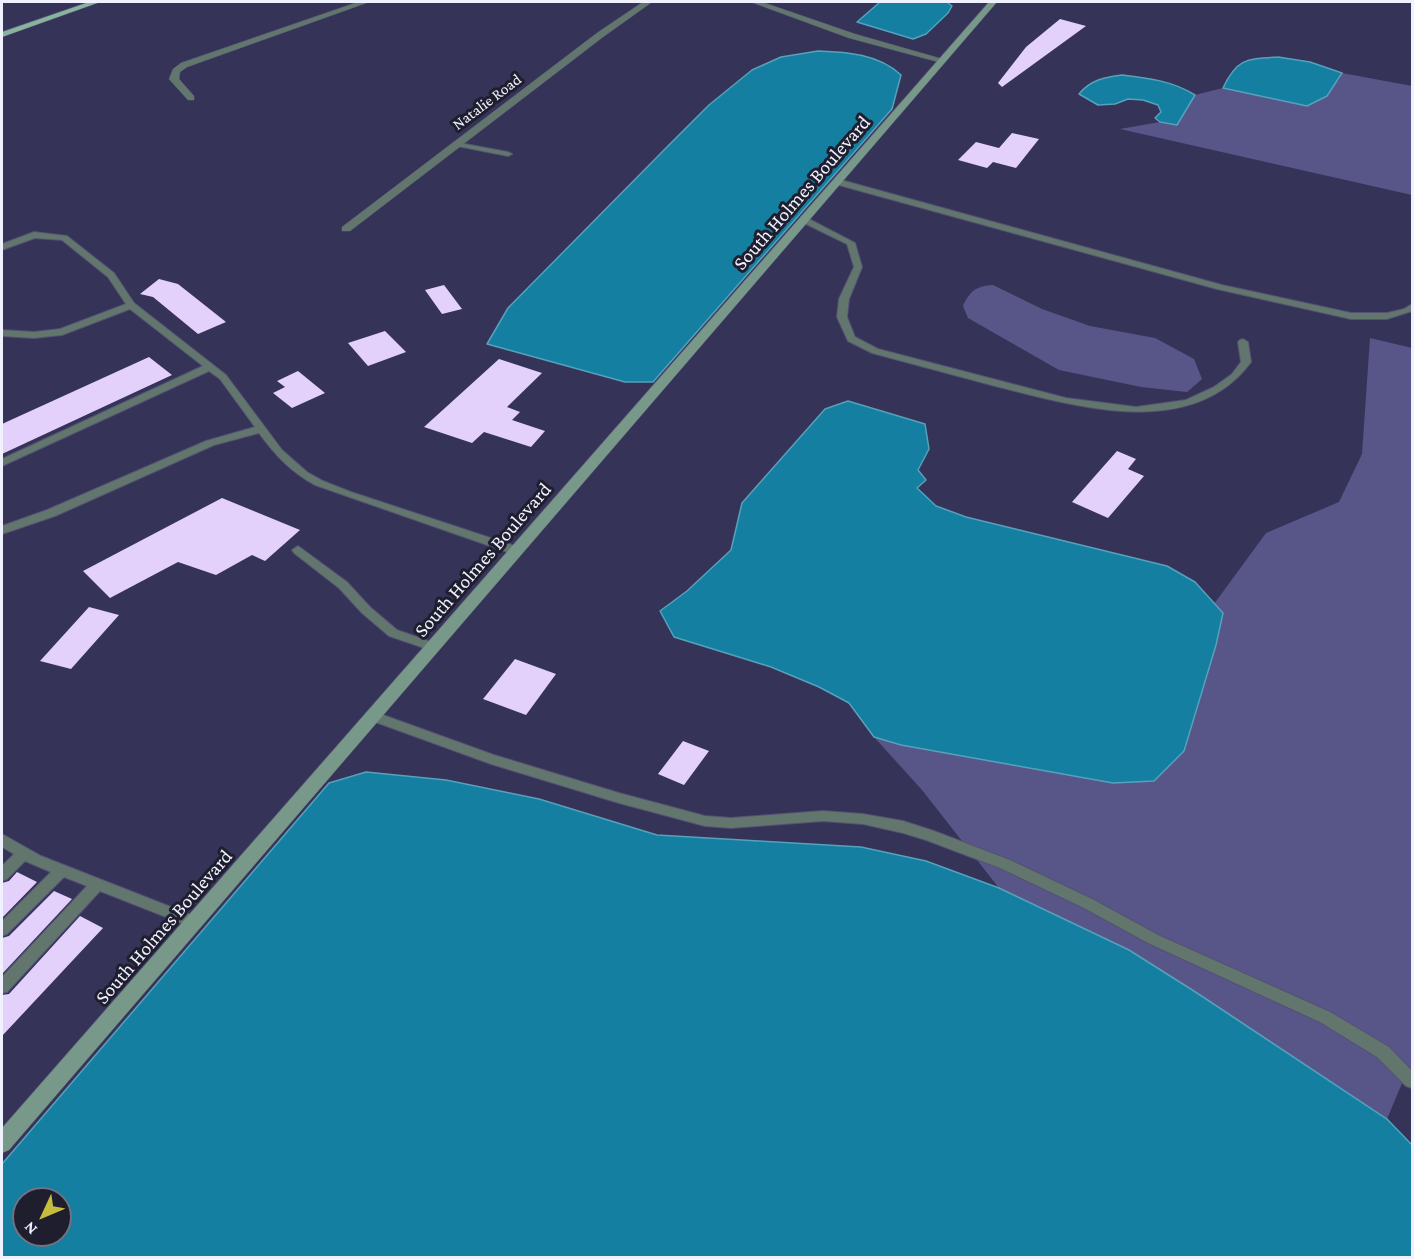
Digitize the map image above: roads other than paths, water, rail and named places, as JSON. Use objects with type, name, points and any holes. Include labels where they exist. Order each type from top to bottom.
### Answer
[{"type":"main road","points":[[2,35],[96,2]]},
{"type":"main road","name":"South Holmes Boulevard","points":[[2,1143],[993,2]]},
{"type":"street","points":[[191,98],[174,79],[176,71],[184,65],[365,2]]},
{"type":"street","name":"Natalie Road","points":[[346,229],[648,2]]},
{"type":"street","points":[[755,2],[852,36],[942,60]]},
{"type":"lane","points":[[457,144],[508,154]]},
{"type":"lane","points":[[838,182],[1220,287],[1351,316],[1387,316],[1407,311],[1413,307]]},
{"type":"lane","points":[[805,220],[851,243],[858,267],[844,299],[842,317],[851,339],[875,351],[1066,401],[1136,410],[1188,403],[1218,389],[1235,376],[1246,362],[1243,342]]},
{"type":"lane","points":[[2,247],[33,235],[64,238],[111,275],[131,305],[223,377],[291,465],[319,483],[517,551]]},
{"type":"lane","points":[[2,333],[34,335],[62,332],[131,305]]},
{"type":"lane","points":[[2,463],[209,367]]},
{"type":"lane","points":[[2,530],[51,513],[210,443],[261,429]]},
{"type":"lane","points":[[298,550],[344,585],[366,610],[393,633],[433,647]]},
{"type":"lane","points":[[372,716],[491,759],[619,798],[705,821],[731,823],[833,817],[863,819],[903,826],[929,835],[1005,864],[1089,904],[1153,939],[1325,1017],[1383,1052],[1413,1081]]},
{"type":"lane","points":[[2,840],[61,870],[194,922]]},
{"type":"lane","points":[[2,875],[24,853]]},
{"type":"lane","points":[[2,930],[61,870]]},
{"type":"lane","points":[[2,987],[97,885]]},
{"type":"water","points":[[880,2],[947,2],[952,6],[948,13],[926,34],[913,39],[857,22]]},
{"type":"water","points":[[818,51],[873,58],[901,75],[892,109],[653,382],[625,382],[487,344],[508,308],[709,105],[752,70],[781,57]]},
{"type":"water","points":[[1278,57],[1310,62],[1342,73],[1327,96],[1307,106],[1223,88],[1233,71],[1244,62],[1258,58]]},
{"type":"water","points":[[1122,75],[1169,83],[1195,95],[1177,125],[1160,122],[1155,118],[1161,112],[1158,105],[1143,100],[1128,99],[1115,104],[1098,105],[1079,94],[1088,85],[1098,80]]},
{"type":"water","points":[[848,401],[925,424],[929,449],[918,470],[926,480],[917,488],[936,506],[966,517],[1167,566],[1195,582],[1223,613],[1216,645],[1184,751],[1154,781],[1113,783],[901,745],[874,737],[849,703],[819,687],[771,667],[674,637],[660,611],[687,591],[731,550],[742,503],[825,409]]},
{"type":"water","points":[[366,772],[446,780],[539,799],[657,835],[861,847],[926,861],[999,888],[1129,950],[1387,1119],[1412,1145],[1412,1257],[2,1257],[2,1164],[329,783]]}]
